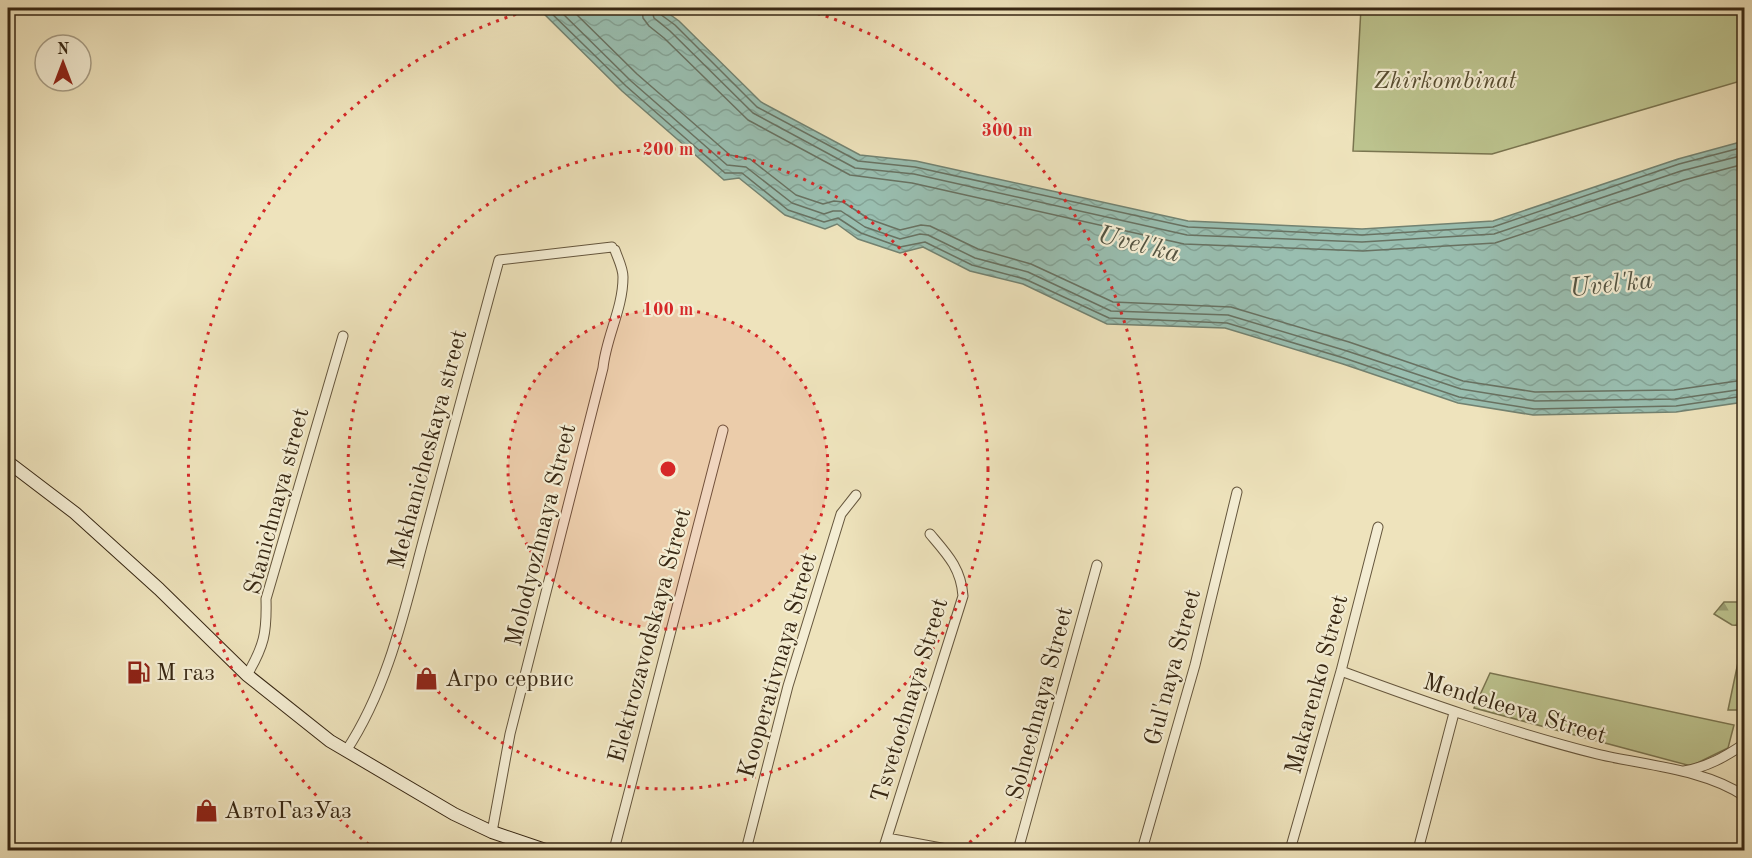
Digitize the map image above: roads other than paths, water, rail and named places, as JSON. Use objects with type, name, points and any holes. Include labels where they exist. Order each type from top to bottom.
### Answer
[{"type":"main road","points":[[8,462],[84,520],[247,675],[300,718],[346,751],[429,801],[492,832],[545,850]]},
{"type":"street","name":"Mekhanicheskaya street","points":[[346,751],[362,728],[395,643],[499,261],[614,249]]},
{"type":"street","name":"Molodyozhnaya Street","points":[[492,832],[510,734],[600,380],[605,350],[621,301],[623,275],[614,249]]},
{"type":"street","name":"Stanichnaya street","points":[[247,675],[260,653],[266,631],[266,599],[343,336]]},
{"type":"street","name":"Elektrozavodskaya Street","points":[[614,850],[723,430]]},
{"type":"street","name":"Gul'naya Street","points":[[1142,850],[1195,665],[1237,492]]},
{"type":"street","name":"Kooperativnaya Street","points":[[746,850],[788,687],[841,514],[856,495]]},
{"type":"street","name":"Makarenko Street","points":[[1290,850],[1341,671],[1378,528]]},
{"type":"street","name":"Tsvetochnaya Street","points":[[883,850],[963,596],[962,580],[951,558],[930,534]]},
{"type":"street","name":"Solnechnaya Street","points":[[1018,850],[1097,565]]},
{"type":"street","name":"Mendeleeva Street","points":[[1341,671],[1454,713],[1596,753],[1681,772],[1724,785],[1744,796]]},
{"type":"street","points":[[1418,850],[1454,713]]},
{"type":"street","name":"Mendeleeva Street","points":[[1681,772],[1701,768],[1723,758],[1744,744]]},
{"type":"street","points":[[886,838],[952,850]]},
{"type":"water","name":"Uvel'ka","points":[[538,8],[661,8],[679,21],[761,102],[860,155],[916,161],[1188,221],[1362,229],[1493,221],[1678,159],[1744,141],[1744,402],[1676,412],[1533,415],[1458,403],[1343,364],[1225,328],[1107,324],[1023,284],[970,271],[923,247],[900,253],[858,239],[837,224],[825,229],[785,215],[739,178],[724,180],[622,91]]},
{"type":"place","name":"М газ","points":[[138,672]]},
{"type":"place","name":"Агро сервис","points":[[427,678]]},
{"type":"place","name":"АвтоГазУаз","points":[[206,810]]},
{"type":"park label","name":"Zhirkombinat","points":[[1445,80]]}]
